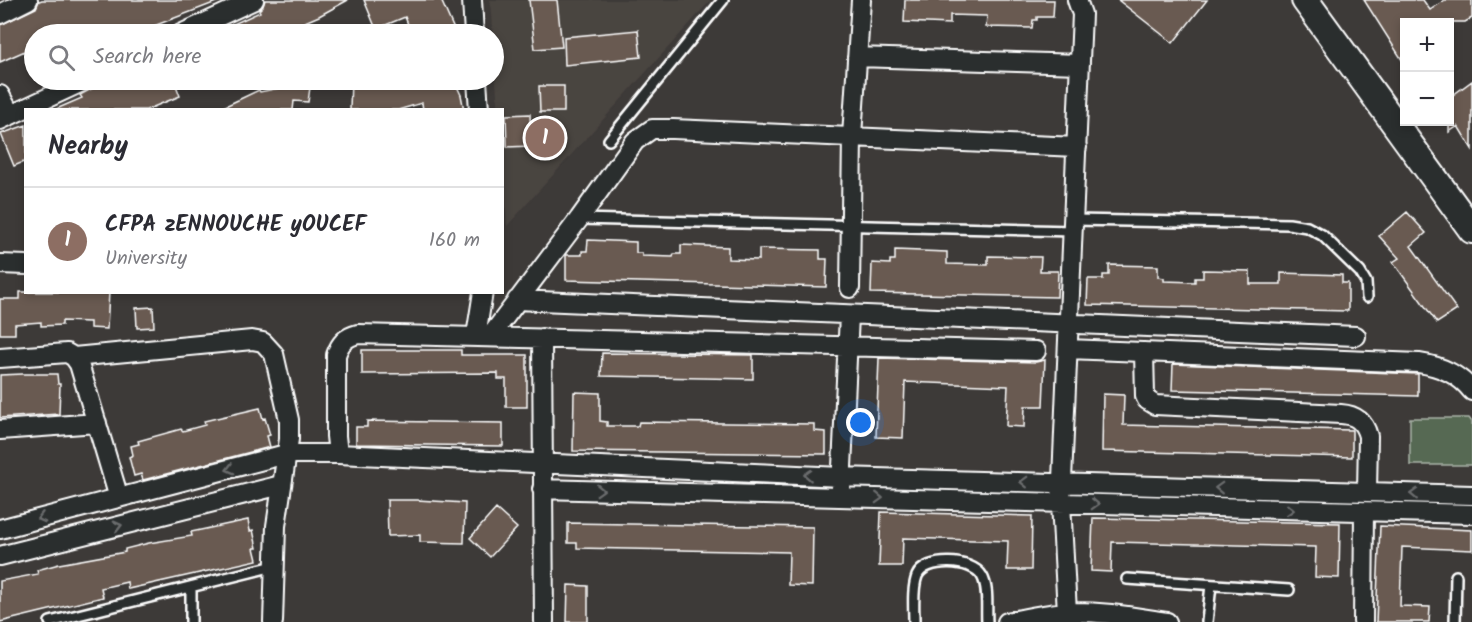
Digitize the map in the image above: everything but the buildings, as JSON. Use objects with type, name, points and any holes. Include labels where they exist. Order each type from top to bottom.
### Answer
[{"type":"main road","points":[[1305,0],[1472,230]]},
{"type":"street","points":[[0,14],[28,0]]},
{"type":"street","points":[[203,24],[254,0]]},
{"type":"street","points":[[472,0],[473,24]]},
{"type":"street","points":[[850,288],[852,136],[861,0]]},
{"type":"street","points":[[1067,612],[1061,503],[1082,14],[1077,0]]},
{"type":"street","points":[[857,57],[1080,64]]},
{"type":"street","points":[[26,108],[65,90]]},
{"type":"street","points":[[478,90],[479,108]]},
{"type":"street","points":[[0,94],[5,118],[24,109]]},
{"type":"street","points":[[483,337],[517,300],[635,141],[652,129],[1077,147]]},
{"type":"street","points":[[0,264],[24,265]]},
{"type":"street","points":[[483,294],[483,337]]},
{"type":"street","points":[[517,300],[1356,336]]},
{"type":"street","points":[[840,497],[849,315]]},
{"type":"street","points":[[338,454],[336,355],[346,338],[364,333],[1036,351]]},
{"type":"street","points":[[542,338],[544,622]]},
{"type":"street","points":[[0,358],[62,353],[74,357],[252,340],[263,342],[274,354],[288,410],[289,429],[280,485],[274,567],[273,622]]},
{"type":"street","points":[[1068,349],[1419,363],[1449,372],[1472,391]]},
{"type":"street","points":[[1144,352],[1145,396],[1155,405],[1341,414],[1356,417],[1366,428],[1368,436],[1366,492]]},
{"type":"street","points":[[74,357],[79,364],[119,498]]},
{"type":"street","points":[[0,430],[97,423]]},
{"type":"street","points":[[0,529],[286,454],[338,454],[841,477],[1472,495]]},
{"type":"street","points":[[0,556],[280,485]]},
{"type":"street","points":[[542,489],[1472,514]]},
{"type":"street","points":[[1363,622],[1364,512]]},
{"type":"street","points":[[1007,622],[1067,612],[1107,613],[1167,622]]},
{"type":"lane","points":[[609,140],[723,0]]},
{"type":"lane","points":[[579,219],[850,226],[1289,224],[1307,227],[1322,235],[1360,272],[1366,282],[1367,297]]},
{"type":"lane","points":[[914,622],[916,582],[920,571],[930,564],[961,563],[978,570],[984,580],[987,622]]},
{"type":"lane","points":[[50,622],[274,567]]},
{"type":"lane","points":[[1455,622],[1456,576]]},
{"type":"lane","points":[[1127,579],[1289,590]]},
{"type":"lane","points":[[1207,622],[1211,585]]},
{"type":"lane","points":[[190,622],[191,587]]},
{"type":"shaded area","points":[[490,0],[711,0],[507,226],[504,181],[504,108],[498,108],[497,90],[504,90],[504,24],[492,24]]},
{"type":"green space","points":[[1410,418],[1469,418],[1472,422],[1472,465],[1410,465]]},
{"type":"place","name":"CFPA zENNOUCHE yOUCEF","points":[[545,138]]}]
